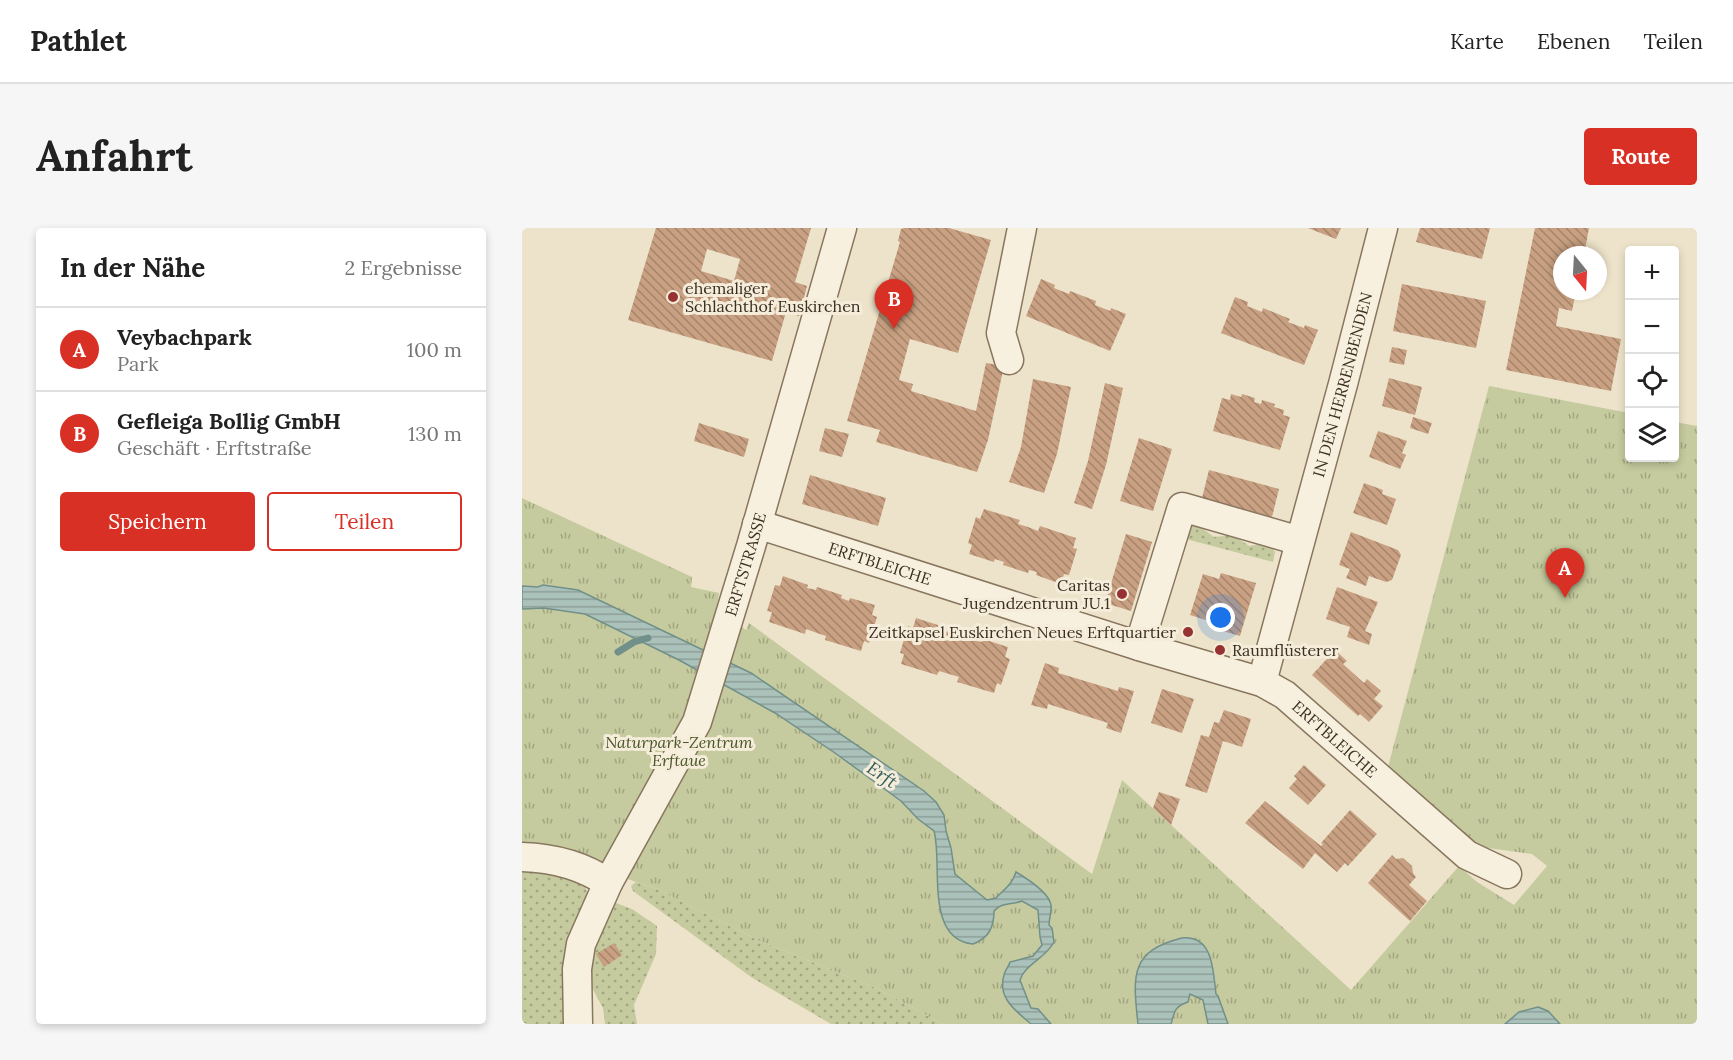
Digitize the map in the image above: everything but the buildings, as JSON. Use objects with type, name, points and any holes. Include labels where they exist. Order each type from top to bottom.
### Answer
[{"type":"street","name":"ERFTSTRASSE","points":[[578,1024],[577,969],[581,944],[609,883],[698,722],[842,228]]},
{"type":"street","points":[[1009,360],[1001,333],[1022,228]]},
{"type":"street","name":"IN DEN HERRENBENDEN","points":[[1262,682],[1383,228]]},
{"type":"street","points":[[1139,646],[1182,507],[1300,541]]},
{"type":"street","name":"ERFTBLEICHE","points":[[757,524],[1139,646],[1262,682],[1285,695],[1467,855],[1507,874]]},
{"type":"street","points":[[522,857],[546,858],[568,863],[591,871],[609,883]]},
{"type":"green space","name":"Naturpark-Zentrum Erftaue","points":[[1489,386],[1625,412],[1625,462],[1679,462],[1679,423],[1697,426],[1697,1024],[943,1024],[876,988],[758,940],[657,889],[569,859],[522,850],[522,498],[692,577],[691,587],[719,593],[715,618],[746,630],[749,623],[1092,874],[1122,780],[1351,990],[1459,866],[1477,882],[1514,905],[1547,866],[1532,854],[1474,846],[1388,767]]},
{"type":"green space","points":[[1195,525],[1214,537],[1233,537],[1249,546],[1261,544],[1271,546],[1275,552],[1273,562],[1182,538],[1189,527]]},
{"type":"green space","points":[[522,867],[554,871],[571,876],[583,884],[587,891],[588,898],[571,1024],[522,1024]]},
{"type":"green space","points":[[636,882],[657,889],[758,940],[876,988],[943,1024],[831,1024],[751,977],[633,891],[631,886]]},
{"type":"green space","points":[[616,903],[632,909],[657,926],[656,954],[634,1005],[637,1024],[605,1024],[603,1008],[586,977],[585,969],[610,904]]},
{"type":"water","name":"Erft","points":[[543,585],[578,590],[751,673],[924,791],[936,802],[944,815],[955,874],[987,900],[996,898],[1010,884],[1016,872],[1036,886],[1051,905],[1049,925],[1052,928],[1054,942],[1026,970],[1020,980],[1031,1008],[1038,1009],[1051,1024],[1031,1024],[1009,1003],[1003,991],[1004,975],[1010,962],[1033,956],[1042,945],[1038,910],[1022,901],[1003,905],[994,911],[992,927],[983,939],[973,944],[958,939],[948,929],[938,898],[934,831],[918,819],[901,801],[775,713],[679,660],[585,614],[544,608],[522,609],[522,586]]},
{"type":"water","points":[[1182,938],[1200,942],[1206,949],[1212,966],[1216,994],[1228,1024],[1208,1024],[1203,1000],[1190,994],[1188,1002],[1176,1010],[1171,1024],[1138,1024],[1135,993],[1138,968],[1152,950]]},
{"type":"water","points":[[1538,1007],[1548,1011],[1560,1024],[1505,1024],[1519,1012]]},
{"type":"waterway","points":[[618,652],[634,642],[648,638]]},
{"type":"place","name":"ehemaliger Schlachthof Euskirchen","points":[[673,297]]},
{"type":"place","name":"Gefleiga Bollig GmbH","points":[[894,329]]},
{"type":"place","name":"Caritas Jugendzentrum JU.1","points":[[1122,594]]},
{"type":"place","name":"Veybachpark","points":[[1565,598]]},
{"type":"place","name":"Zeitkapsel Euskirchen Neues Erftquartier","points":[[1188,632]]},
{"type":"place","name":"Raumflüsterer","points":[[1220,650]]}]
